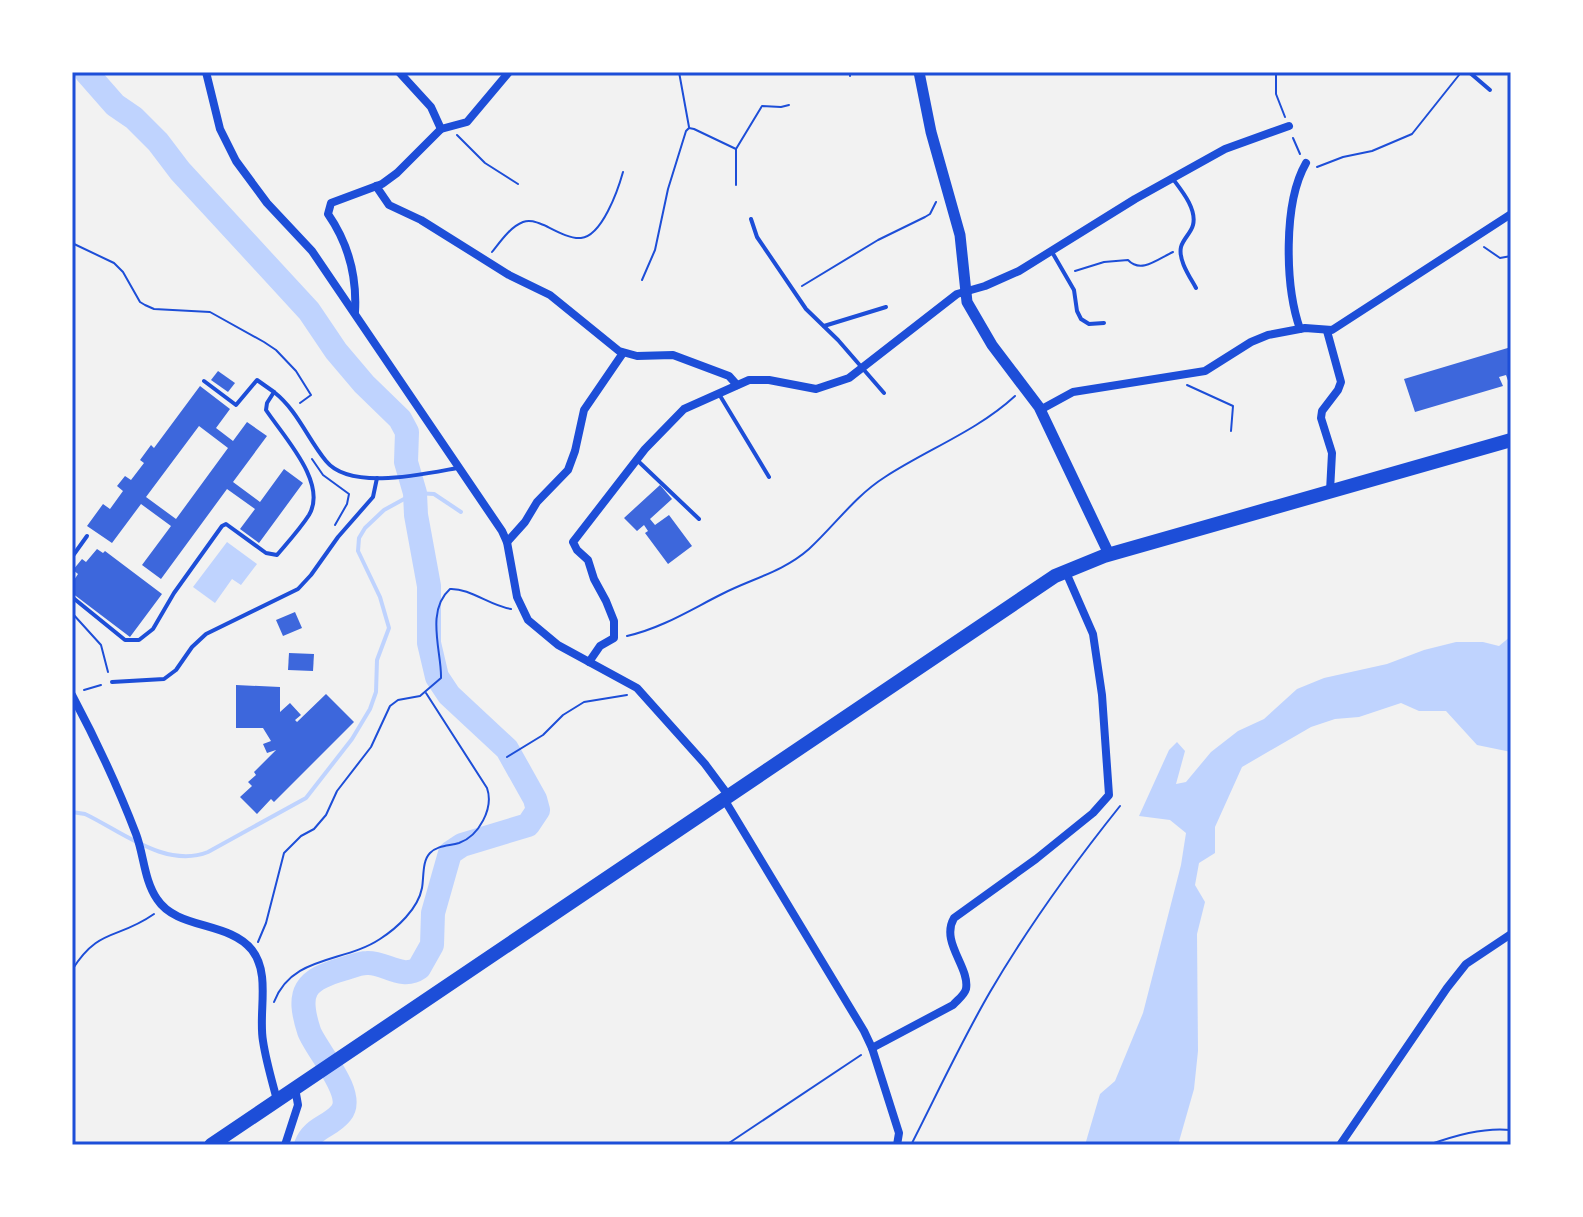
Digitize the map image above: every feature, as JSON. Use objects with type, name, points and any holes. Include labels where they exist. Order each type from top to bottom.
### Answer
[{"type":"highway","points":[[211,1145],[1065,570],[1109,554],[1511,440]]},
{"type":"street","points":[[206,72],[220,129],[236,161],[267,203],[312,251],[498,523],[507,542],[520,606],[528,620],[548,639],[630,683],[705,764],[872,1048],[899,1133],[897,1145]]},
{"type":"street","points":[[399,72],[431,107],[441,129]]},
{"type":"street","points":[[355,313],[351,266],[338,229],[328,214],[328,207],[336,199],[376,186],[397,173],[441,129],[470,120],[509,72]]},
{"type":"street","points":[[919,72],[931,132],[962,248],[967,302],[987,337],[1040,410],[1109,554]]},
{"type":"street","points":[[589,662],[600,646],[614,638],[614,621],[588,560],[573,542],[677,413],[749,380],[769,380],[821,389],[863,369],[952,297],[1002,279],[1052,252],[1135,199],[1225,149],[1289,126]]},
{"type":"street","points":[[1300,329],[1290,287],[1291,210],[1296,183],[1306,163]]},
{"type":"street","points":[[376,186],[389,205],[421,220],[509,275],[561,302],[623,353],[637,356],[673,355],[729,376],[737,385]]},
{"type":"street","points":[[1040,410],[1073,392],[1176,377],[1216,366],[1260,337],[1300,329],[1327,331],[1345,323],[1511,214]]},
{"type":"street","points":[[1327,331],[1341,382],[1322,411],[1321,418],[1332,453],[1330,491]]},
{"type":"street","points":[[507,542],[537,502],[568,470],[584,410],[623,353]]},
{"type":"street","points":[[872,1048],[953,1005],[964,994],[965,985],[951,941],[950,924],[954,918],[1027,866],[1096,811],[1109,795],[1101,682],[1093,634],[1065,570]]},
{"type":"street","points":[[76,693],[139,841],[154,894],[163,907],[228,934],[253,951],[261,971],[263,1043],[277,1100]]},
{"type":"street","points":[[1340,1145],[1466,964],[1511,934]]},
{"type":"street","points":[[285,1145],[288,1129],[297,1112],[295,1088]]},
{"type":"lane","points":[[1469,72],[1490,90]]},
{"type":"lane","points":[[1173,179],[1188,201],[1193,217],[1181,250],[1196,288]]},
{"type":"lane","points":[[751,219],[757,237],[799,299],[884,393]]},
{"type":"lane","points":[[1052,252],[1077,299],[1081,319],[1089,324],[1104,323]]},
{"type":"lane","points":[[824,326],[886,307]]},
{"type":"lane","points":[[204,381],[236,405],[257,380],[293,409],[330,465],[355,477],[377,478],[459,467]]},
{"type":"lane","points":[[72,597],[125,640],[139,640],[153,629],[174,593],[222,526],[226,524],[266,553],[277,555],[309,514],[314,490],[310,476],[266,410],[274,392]]},
{"type":"lane","points":[[719,394],[769,477]]},
{"type":"lane","points":[[637,460],[699,519]]},
{"type":"lane","points":[[112,682],[164,679],[176,670],[192,647],[206,634],[298,589],[373,497],[377,478]]},
{"type":"lane","points":[[72,557],[87,536]]},
{"type":"path","points":[[642,280],[655,250],[668,189],[689,128],[679,72]]},
{"type":"path","points":[[1276,72],[1276,94],[1301,157],[1306,163],[1320,167],[1343,157],[1372,151],[1412,134],[1461,72]]},
{"type":"path","points":[[736,185],[736,149],[762,106],[789,105]]},
{"type":"path","points":[[451,126],[485,163],[518,184]]},
{"type":"path","points":[[689,128],[736,149]]},
{"type":"path","points":[[486,259],[512,229],[526,221],[534,221],[579,238],[592,233],[605,215],[623,172]]},
{"type":"path","points":[[799,299],[801,287],[806,282],[925,217],[934,209],[938,197],[948,192]]},
{"type":"path","points":[[1477,238],[1500,258],[1511,256]]},
{"type":"path","points":[[72,243],[114,263],[145,305],[154,309],[210,312],[276,350],[296,371],[311,395],[293,409]]},
{"type":"path","points":[[1066,274],[1111,260],[1128,260],[1140,267],[1181,248]]},
{"type":"path","points":[[1176,377],[1197,391],[1233,406],[1231,431]]},
{"type":"path","points":[[614,638],[671,622],[723,593],[789,564],[808,550],[849,506],[881,479],[981,423],[1024,387]]},
{"type":"path","points":[[253,951],[266,923],[284,853],[326,815],[340,786],[367,754],[390,706],[398,700],[426,692],[442,676],[437,653],[437,630],[440,603],[446,593],[459,589],[502,608],[520,606]]},
{"type":"path","points":[[72,613],[101,645],[112,682],[76,693]]},
{"type":"path","points":[[273,1004],[283,985],[304,968],[320,960],[352,953],[391,931],[406,917],[419,897],[429,853],[465,840],[486,816],[490,799],[487,788],[426,692]]},
{"type":"path","points":[[507,757],[543,735],[563,715],[584,702],[643,694]]},
{"type":"path","points":[[911,1145],[969,1030],[1008,962],[1064,878],[1120,806]]},
{"type":"path","points":[[72,970],[83,952],[99,939],[139,925],[163,907]]},
{"type":"path","points":[[726,1145],[872,1048]]},
{"type":"path","points":[[1428,1145],[1456,1135],[1511,1130]]},
{"type":"water","points":[[227,542],[257,564],[241,585],[232,579],[215,603],[193,587]]},
{"type":"water","points":[[1511,636],[1511,752],[1477,745],[1446,711],[1419,711],[1401,703],[1359,717],[1335,719],[1311,727],[1242,767],[1215,827],[1215,853],[1199,863],[1195,885],[1205,902],[1197,934],[1198,1051],[1194,1089],[1178,1145],[1085,1145],[1100,1094],[1115,1081],[1143,1013],[1181,865],[1186,833],[1170,820],[1139,816],[1169,750],[1177,742],[1185,751],[1176,784],[1186,782],[1211,752],[1238,731],[1264,719],[1297,689],[1324,678],[1387,664],[1456,642],[1483,642],[1499,646]]},
{"type":"building","points":[[1511,347],[1511,389],[1506,375],[1499,377],[1503,386],[1415,412],[1404,379]]},
{"type":"building","points":[[218,371],[235,383],[228,392],[211,380]]},
{"type":"building","points":[[200,386],[230,409],[216,428],[233,441],[247,422],[267,436],[233,482],[260,502],[284,469],[303,483],[259,543],[240,529],[255,509],[227,489],[161,579],[142,565],[171,526],[141,504],[112,543],[87,526],[103,504],[110,509],[123,491],[117,486],[125,476],[131,480],[144,463],[140,460],[151,445],[154,448]],"holes":[[[199,426],[228,448],[176,519],[146,497]]]},
{"type":"building","points":[[660,485],[672,499],[650,519],[655,525],[669,515],[692,546],[668,564],[645,533],[648,531],[644,525],[637,531],[624,518]]},
{"type":"building","points":[[97,549],[103,553],[105,551],[162,594],[130,637],[72,593],[72,583],[78,574],[73,570],[82,559],[86,562]]},
{"type":"building","points":[[295,612],[302,628],[283,636],[276,620]]},
{"type":"building","points":[[289,653],[314,654],[313,671],[288,670]]},
{"type":"building","points":[[236,685],[280,687],[280,712],[290,703],[301,715],[295,720],[297,722],[326,694],[354,722],[274,802],[271,799],[257,814],[240,797],[252,786],[248,782],[256,775],[254,772],[276,750],[267,753],[263,744],[271,741],[263,728],[236,728]]},
{"type":"waterway","points":[[86,72],[115,105],[134,118],[158,142],[180,171],[309,311],[336,351],[364,384],[400,419],[407,432],[406,462],[415,493],[429,586],[429,643],[437,677],[449,695],[507,749],[538,810],[528,825],[462,845],[450,853],[433,913],[432,945],[419,968],[406,972],[374,963],[361,964],[330,973],[307,989],[303,1006],[309,1031],[339,1083],[344,1105],[337,1118],[313,1134],[306,1145]]},
{"type":"waterway","points":[[72,812],[85,814],[160,852],[192,856],[208,852],[306,798],[352,739],[376,692],[377,660],[389,628],[380,597],[358,551],[359,538],[384,510],[415,493],[434,494],[461,512]]}]
